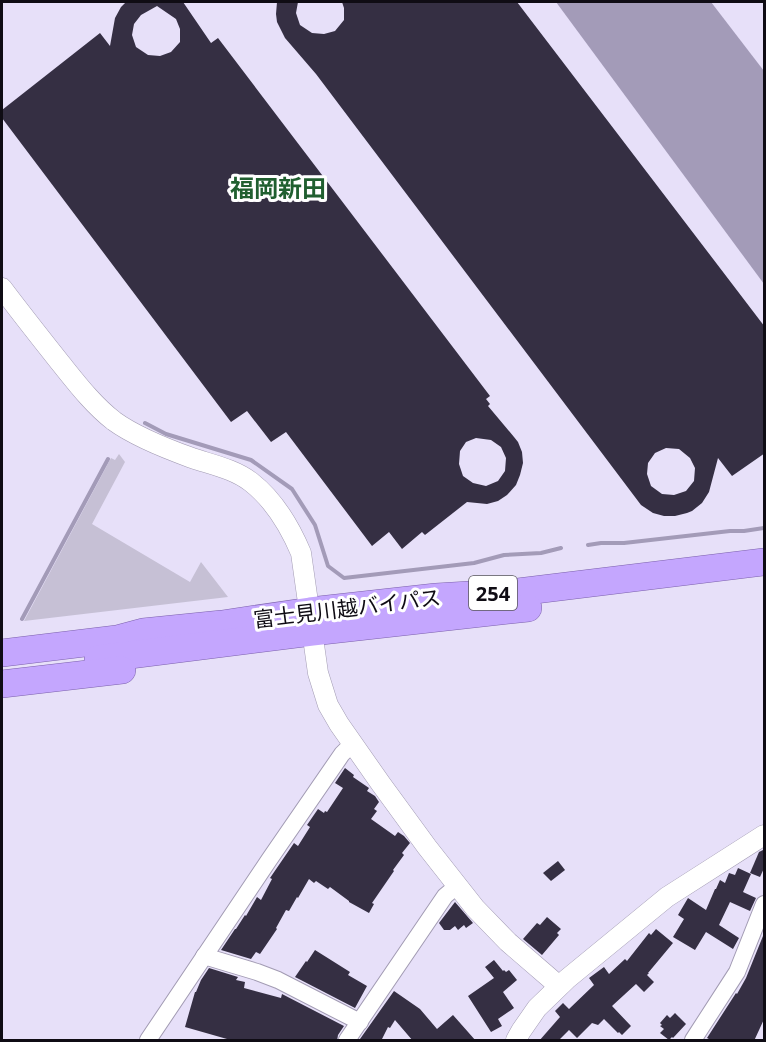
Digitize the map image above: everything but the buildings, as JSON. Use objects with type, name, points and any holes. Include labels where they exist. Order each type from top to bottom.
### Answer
[{"type":"highway","name":"富士見川越バイパス","points":[[2,653],[52,656],[312,629],[436,597],[518,592],[765,561]]},
{"type":"highway","name":"富士見川越バイパス","points":[[2,670],[143,633],[222,624],[312,629],[430,629],[457,616],[765,580]]},
{"type":"highway","name":"254","points":[[2,640],[43,632],[189,613],[222,624]]},
{"type":"highway","name":"254","points":[[2,684],[287,651],[312,629]]},
{"type":"street","points":[[2,288],[74,380],[114,421],[138,435],[242,476],[265,495],[286,522],[301,553],[318,673],[328,705],[352,744],[427,847],[476,908],[501,936],[559,986]]},
{"type":"street","points":[[149,1040],[342,754],[352,744]]},
{"type":"street","points":[[516,1041],[537,1008],[559,986],[667,897],[765,835]]},
{"type":"street","points":[[347,1041],[445,896],[458,885]]},
{"type":"street","points":[[693,1041],[737,972],[765,904]]},
{"type":"street","points":[[204,956],[278,980],[360,1022]]},
{"type":"shaded area","points":[[556,2],[711,2],[764,71],[764,284]]},
{"type":"shaded area","points":[[119,454],[125,462],[92,524],[190,582],[201,562],[228,597],[24,621],[111,458],[115,460]]},
{"type":"waterway","points":[[145,423],[166,434],[251,460],[292,489],[315,525],[328,566],[344,578],[474,563],[504,555],[541,553],[561,548]]},
{"type":"waterway","points":[[22,619],[108,459]]},
{"type":"waterway","points":[[588,545],[764,528]]},
{"type":"district","name":"福岡新田","points":[[278,187]]}]
